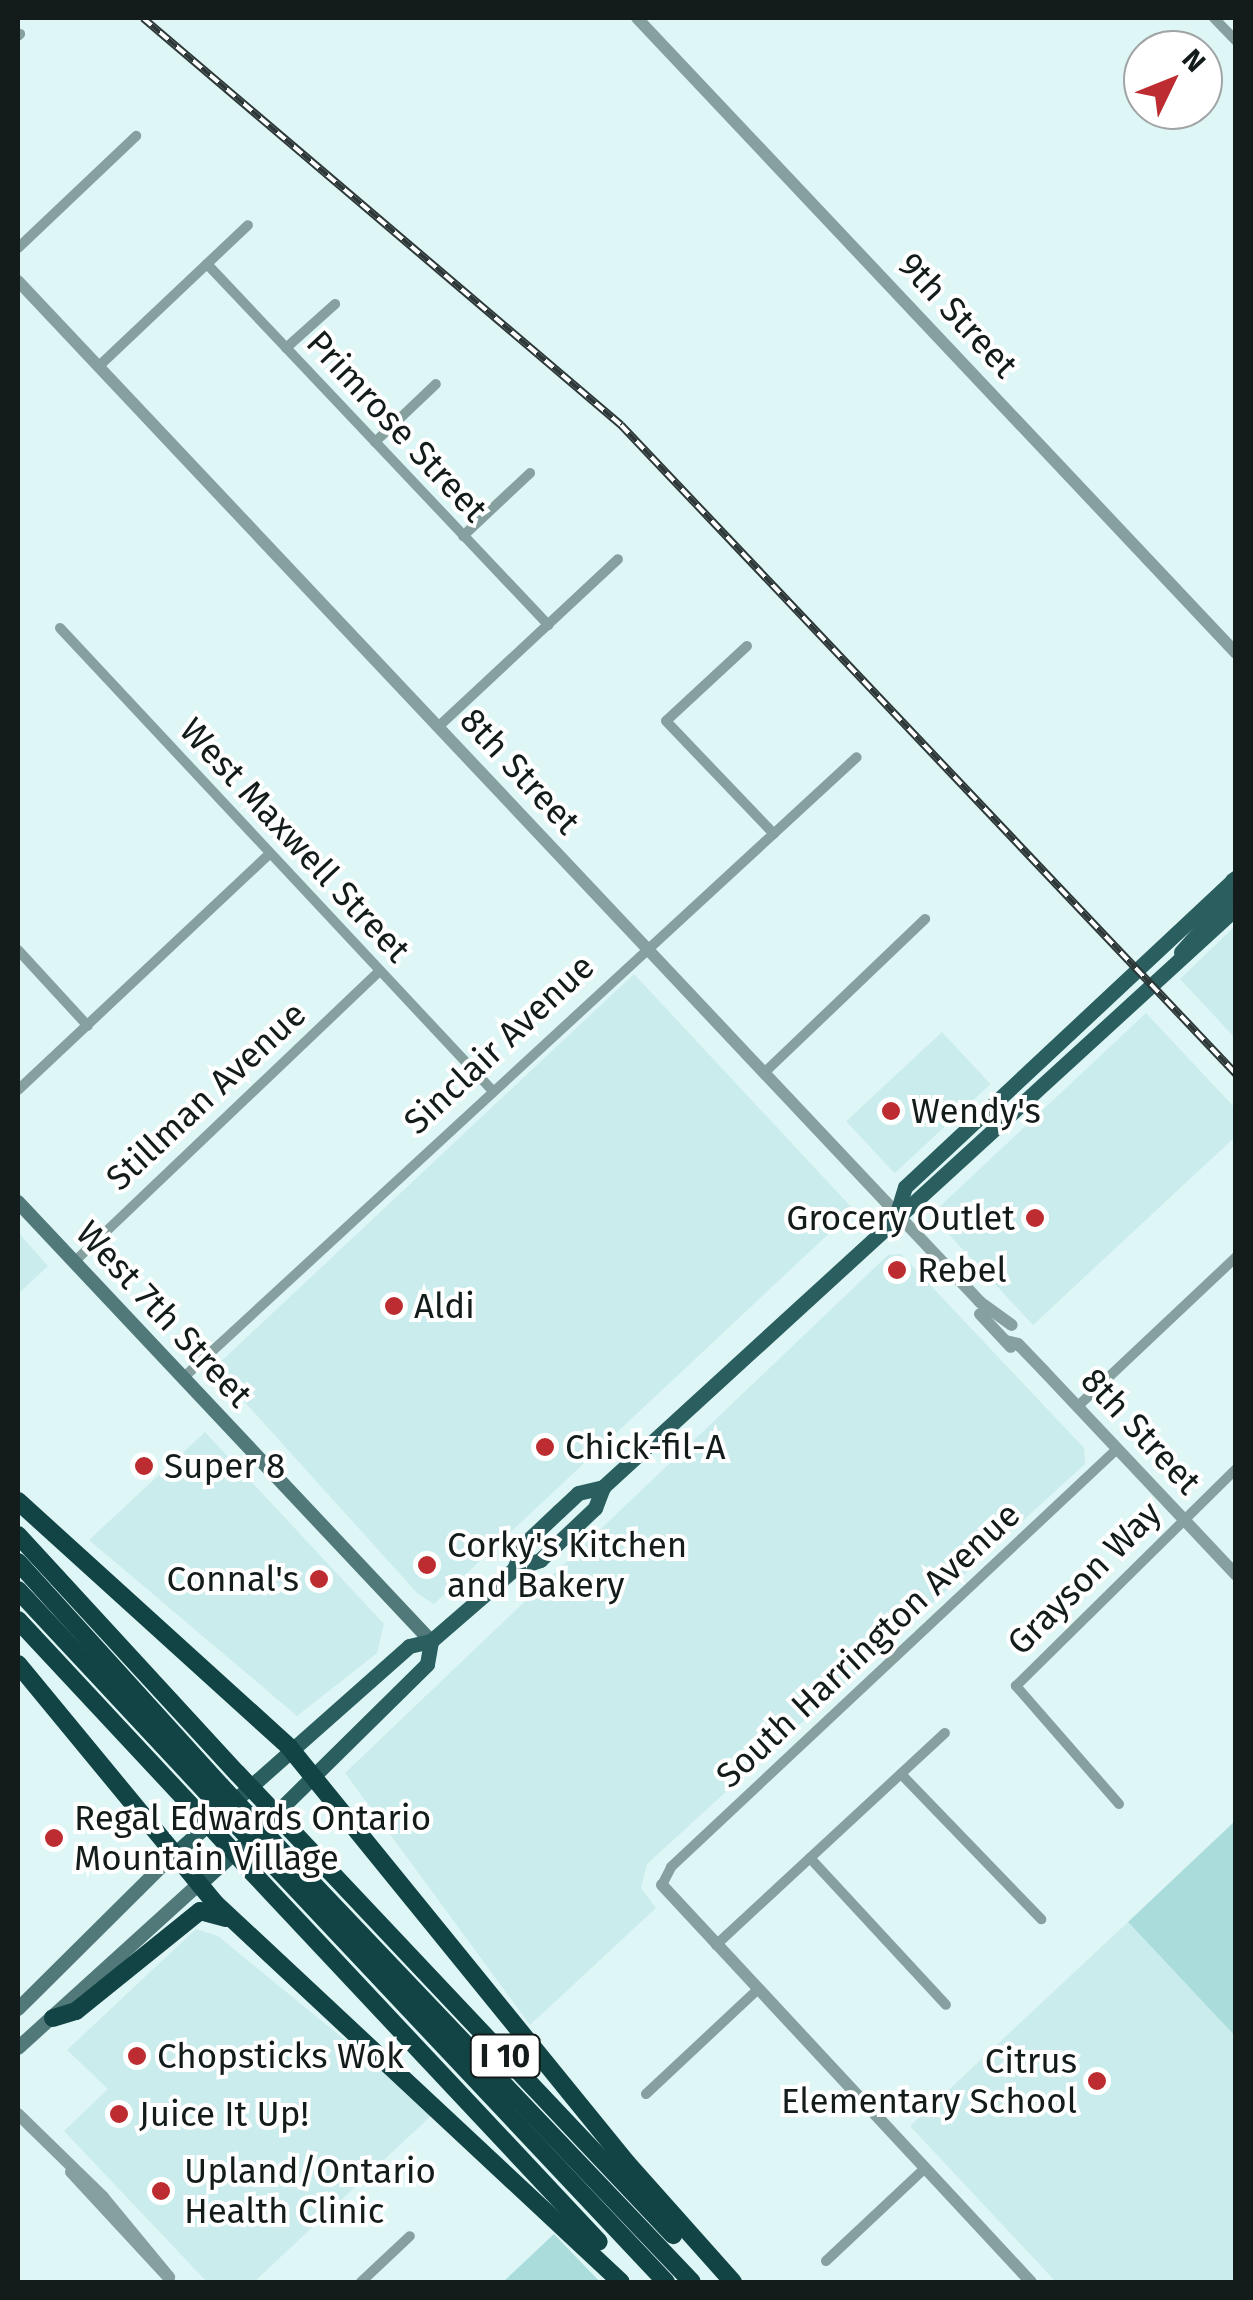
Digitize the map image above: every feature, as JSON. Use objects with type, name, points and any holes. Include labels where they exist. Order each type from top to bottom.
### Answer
[{"type":"highway","points":[[18,1501],[289,1747],[627,2164],[733,2282]]},
{"type":"highway","name":"I 10","points":[[18,1538],[717,2282]]},
{"type":"highway","points":[[18,1562],[215,1791]]},
{"type":"highway","points":[[18,1590],[215,1791],[666,2282]]},
{"type":"highway","name":"I 10","points":[[18,1620],[636,2282]]},
{"type":"highway","points":[[18,1664],[198,1885],[621,2282]]},
{"type":"highway","points":[[271,1851],[692,2282]]},
{"type":"highway","points":[[53,2018],[76,2011],[200,1912],[236,1923]]},
{"type":"highway","points":[[369,1994],[581,2192]]},
{"type":"highway","points":[[552,2105],[628,2215]]},
{"type":"main road","points":[[1175,964],[1191,934],[1231,896],[1234,878]]},
{"type":"main road","points":[[896,1213],[905,1188],[1234,878]]},
{"type":"main road","points":[[18,2009],[289,1747],[409,1646],[431,1641],[514,1569],[540,1560],[595,1508],[603,1486],[896,1213],[920,1204],[1236,908]]},
{"type":"main road","points":[[1026,1104],[1022,1090],[1096,1020],[1108,994]]},
{"type":"main road","points":[[973,1153],[1004,1109],[1005,1094]]},
{"type":"main road","name":"West 7th Street","points":[[18,1202],[431,1641]]},
{"type":"main road","points":[[514,1569],[524,1544],[558,1511],[578,1493],[603,1486]]},
{"type":"main road","points":[[18,2048],[315,1777],[428,1664],[431,1641]]},
{"type":"street","name":"9th Street","points":[[637,18],[1236,653]]},
{"type":"street","points":[[1214,18],[1236,40]]},
{"type":"street","points":[[18,248],[136,136]]},
{"type":"street","points":[[98,366],[248,225]]},
{"type":"street","name":"Primrose Street","points":[[207,264],[548,625]]},
{"type":"street","name":"8th Street","points":[[18,281],[980,1302],[992,1304],[1012,1325],[1042,1358],[1044,1370],[1236,1575]]},
{"type":"street","points":[[286,348],[335,304]]},
{"type":"street","points":[[374,442],[436,384]]},
{"type":"street","points":[[463,536],[530,474]]},
{"type":"street","points":[[438,727],[618,559]]},
{"type":"street","name":"West Maxwell Street","points":[[60,628],[491,1089]]},
{"type":"street","points":[[747,646],[666,720],[774,834]]},
{"type":"street","name":"Sinclair Avenue","points":[[183,1378],[626,963],[647,952],[857,757]]},
{"type":"street","points":[[18,1090],[268,854]]},
{"type":"street","points":[[764,1073],[925,919]]},
{"type":"street","points":[[18,950],[88,1026]]},
{"type":"street","name":"Stillman Avenue","points":[[74,1262],[379,972]]},
{"type":"street","points":[[1078,1406],[1236,1257]]},
{"type":"street","name":"8th Street","points":[[980,1302],[980,1314],[1006,1342],[1032,1369],[1044,1370]]},
{"type":"street","name":"South Harrington Avenue","points":[[662,1885],[670,1867],[1118,1449]]},
{"type":"street","name":"Grayson Way","points":[[1119,1804],[1016,1686],[1182,1518],[1236,1469]]},
{"type":"street","points":[[716,1945],[945,1732]]},
{"type":"street","points":[[901,1774],[1041,1919]]},
{"type":"street","points":[[810,1858],[946,2005]]},
{"type":"street","points":[[662,1885],[1031,2282]]},
{"type":"street","points":[[646,2094],[758,1990]]},
{"type":"street","points":[[18,2114],[171,2280]]},
{"type":"street","points":[[826,2261],[924,2169]]},
{"type":"street","points":[[361,2282],[410,2236]]},
{"type":"shaded area","points":[[1235,926],[1235,1038],[1180,979]]},
{"type":"shaded area","points":[[634,974],[854,1210],[434,1604],[418,1594],[214,1368]]},
{"type":"shaded area","points":[[1146,1013],[1235,1108],[1235,1137],[1033,1325],[939,1224],[935,1211]]},
{"type":"shaded area","points":[[942,1032],[990,1084],[895,1173],[846,1121]]},
{"type":"shaded area","points":[[18,1232],[48,1266],[18,1294]]},
{"type":"shaded area","points":[[901,1254],[1084,1448],[1085,1464],[647,1864],[641,1888],[656,1908],[530,2025],[345,1773],[888,1255]]},
{"type":"shaded area","points":[[205,1432],[384,1624],[377,1653],[297,1716],[89,1540]]},
{"type":"shaded area","points":[[1235,1821],[1235,2036],[1128,1922]]},
{"type":"shaded area","name":"Citrus Elementary School","points":[[1128,1922],[1235,2036],[1235,2277],[1230,2282],[1056,2282],[910,2126]]},
{"type":"shaded area","points":[[196,1929],[218,1936],[434,2113],[254,2282],[207,2282],[64,2131],[108,2089],[67,2050]]},
{"type":"shaded area","points":[[554,2234],[600,2282],[503,2282]]},
{"type":"railway","points":[[143,18],[621,425],[1236,1074]]},
{"type":"place","name":"Wendy's","points":[[891,1111]]},
{"type":"place","name":"Grocery Outlet","points":[[1035,1218]]},
{"type":"place","name":"Rebel","points":[[897,1270]]},
{"type":"place","name":"Aldi","points":[[394,1306]]},
{"type":"place","name":"Chick-fil-A","points":[[545,1447]]},
{"type":"place","name":"Super 8","points":[[144,1466]]},
{"type":"place","name":"Corky's Kitchen and Bakery","points":[[427,1565]]},
{"type":"place","name":"Connal's","points":[[319,1579]]},
{"type":"place","name":"Regal Edwards Ontario Mountain Village","points":[[54,1838]]},
{"type":"place","name":"Chopsticks Wok","points":[[137,2056]]},
{"type":"place","name":"Citrus Elementary School","points":[[1097,2081]]},
{"type":"place","name":"Juice It Up!","points":[[119,2114]]},
{"type":"place","name":"Upland/Ontario Health Clinic","points":[[161,2191]]}]
